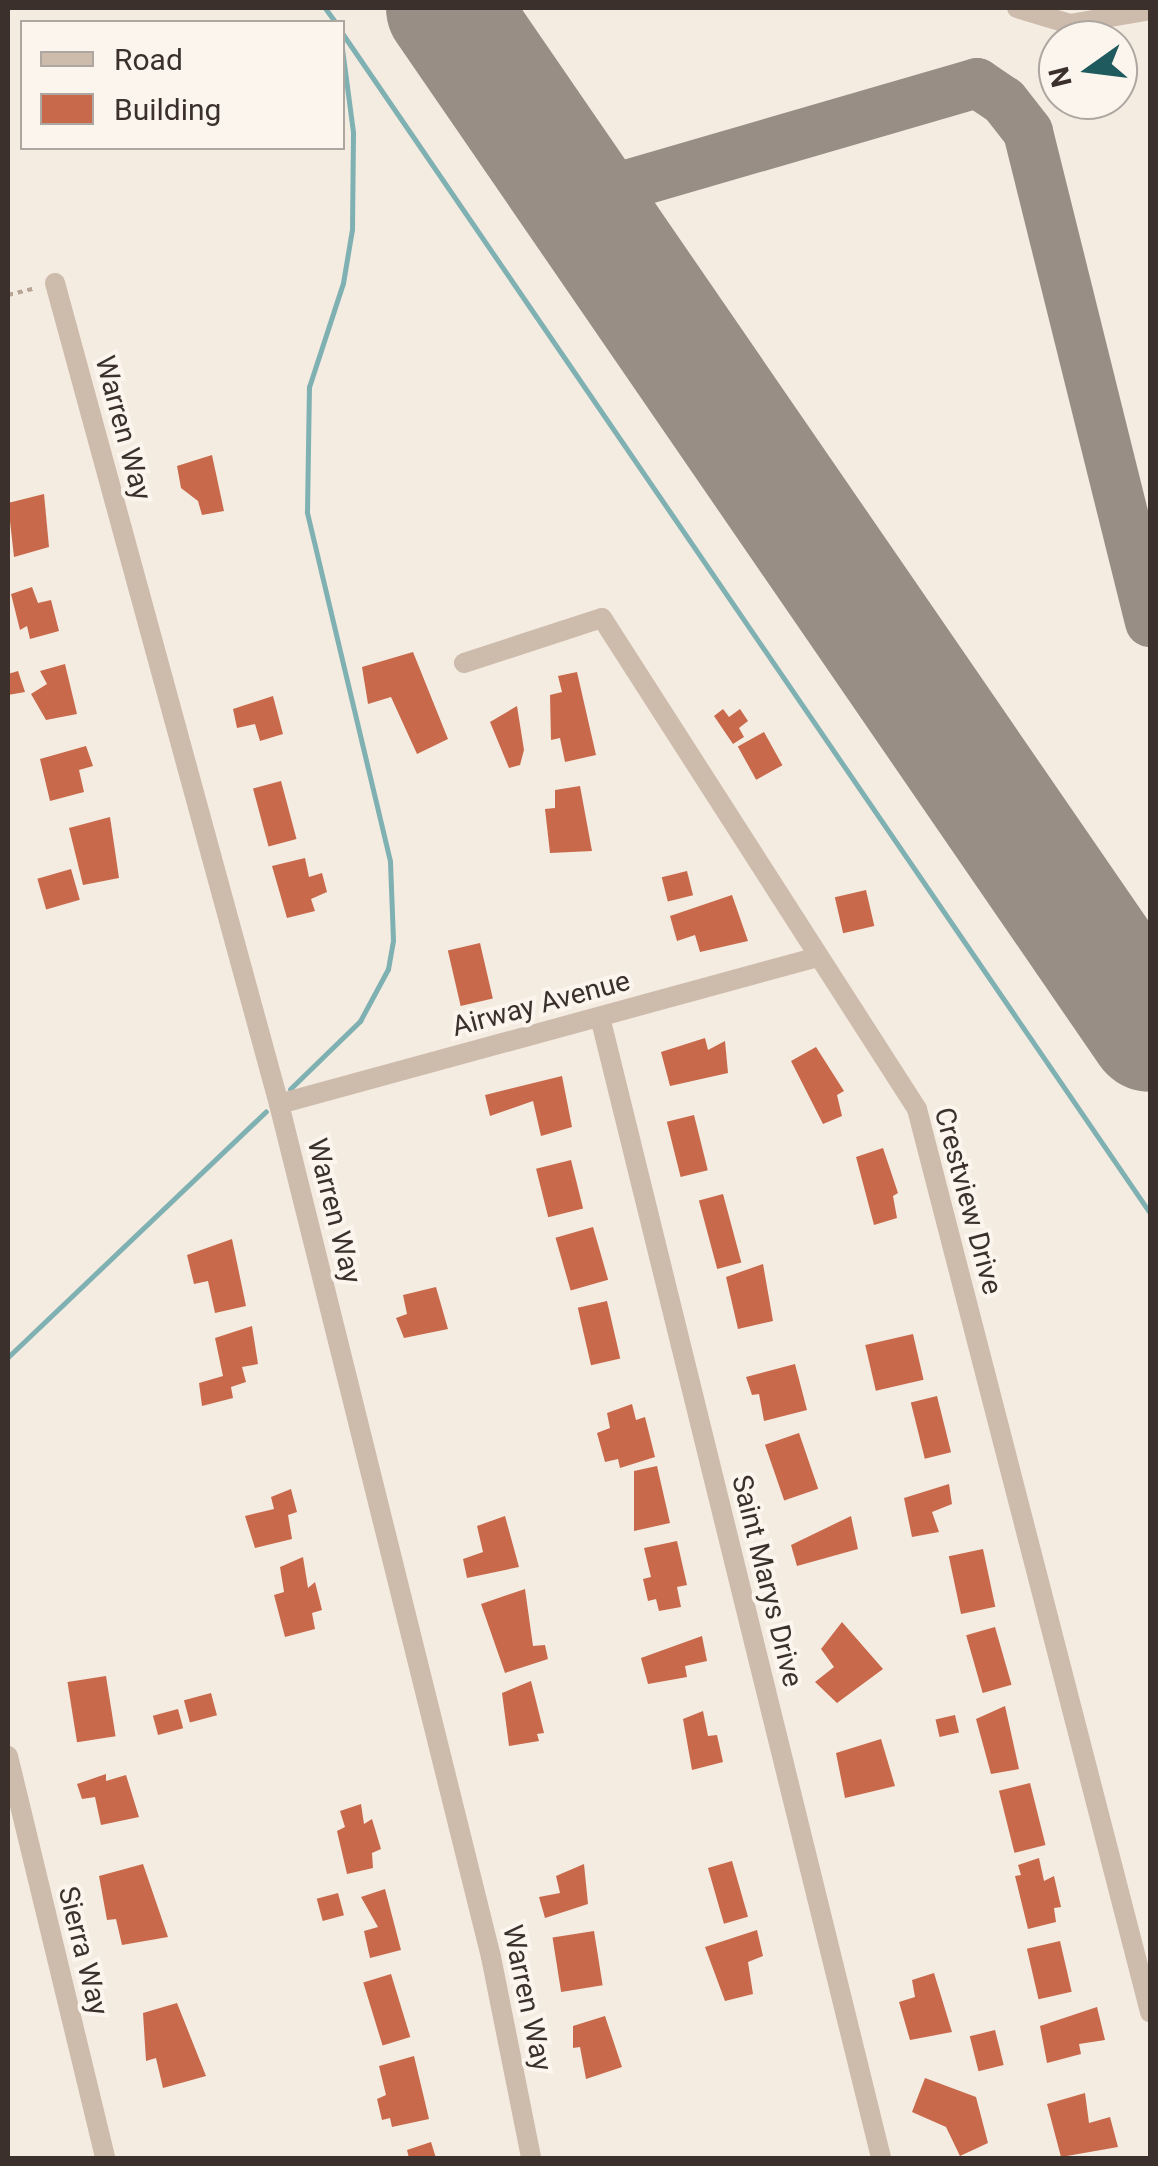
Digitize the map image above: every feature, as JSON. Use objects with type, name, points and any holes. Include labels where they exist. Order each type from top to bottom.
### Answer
[{"type":"street","points":[[1018,8],[1070,24],[1150,10]]},
{"type":"street","name":"Warren Way","points":[[55,283],[279,1104],[491,1957],[532,2158]]},
{"type":"street","name":"Crestview Drive","points":[[464,663],[602,618],[917,1110],[1150,2012]]},
{"type":"street","name":"Airway Avenue","points":[[279,1104],[818,957]]},
{"type":"street","name":"Saint Marys Drive","points":[[600,1016],[881,2158]]},
{"type":"street","name":"Sierra Way","points":[[8,1756],[105,2158]]},
{"type":"path","points":[[8,295],[55,283]]},
{"type":"building","points":[[212,455],[224,511],[202,515],[198,501],[181,488],[177,466]]},
{"type":"building","points":[[44,494],[49,547],[14,557],[8,503]]},
{"type":"building","points":[[32,587],[38,603],[51,600],[59,631],[30,639],[27,626],[20,630],[11,594]]},
{"type":"building","points":[[413,652],[448,739],[417,754],[391,697],[368,704],[362,667]]},
{"type":"building","points":[[65,664],[77,714],[46,720],[31,694],[47,684],[40,671]]},
{"type":"building","points":[[18,671],[25,692],[8,695],[8,674]]},
{"type":"building","points":[[577,672],[596,755],[565,762],[560,738],[551,740],[550,695],[562,692],[558,676]]},
{"type":"building","points":[[273,696],[283,734],[260,741],[255,724],[237,728],[233,709]]},
{"type":"building","points":[[517,706],[524,750],[520,765],[509,768],[490,722]]},
{"type":"building","points":[[723,709],[729,717],[740,709],[748,721],[739,728],[744,737],[733,744],[714,716]]},
{"type":"building","points":[[764,732],[782,765],[756,780],[738,747]]},
{"type":"building","points":[[86,746],[93,766],[79,770],[84,792],[50,801],[40,759]]},
{"type":"building","points":[[281,781],[297,839],[269,846],[253,789]]},
{"type":"building","points":[[580,786],[592,851],[550,853],[545,809],[555,808],[555,790]]},
{"type":"building","points":[[110,817],[119,878],[83,885],[69,828]]},
{"type":"building","points":[[305,858],[309,877],[322,873],[327,892],[311,899],[315,911],[287,918],[272,866]]},
{"type":"building","points":[[71,869],[80,900],[46,909],[37,879]]},
{"type":"building","points":[[687,871],[693,895],[668,902],[662,877]]},
{"type":"building","points":[[866,890],[874,926],[843,933],[835,897]]},
{"type":"building","points":[[732,895],[748,941],[700,952],[695,935],[677,941],[670,916]]},
{"type":"building","points":[[480,943],[493,999],[461,1006],[448,950]]},
{"type":"building","points":[[705,1038],[708,1050],[725,1041],[728,1073],[670,1086],[661,1052]]},
{"type":"building","points":[[816,1047],[844,1091],[837,1095],[842,1116],[823,1124],[791,1061]]},
{"type":"building","points":[[562,1076],[572,1127],[541,1136],[533,1101],[490,1116],[485,1095]]},
{"type":"building","points":[[694,1115],[708,1170],[681,1177],[667,1122]]},
{"type":"building","points":[[883,1148],[898,1193],[893,1196],[897,1218],[874,1225],[856,1157]]},
{"type":"building","points":[[571,1160],[583,1209],[548,1217],[536,1169]]},
{"type":"building","points":[[723,1194],[741,1263],[717,1269],[699,1200]]},
{"type":"building","points":[[593,1227],[608,1280],[571,1291],[556,1238]]},
{"type":"building","points":[[232,1239],[246,1306],[215,1313],[208,1281],[194,1284],[187,1255]]},
{"type":"building","points":[[763,1264],[773,1321],[738,1329],[726,1277]]},
{"type":"building","points":[[436,1287],[448,1329],[404,1338],[396,1318],[407,1314],[403,1295]]},
{"type":"building","points":[[607,1301],[620,1358],[591,1365],[578,1308]]},
{"type":"building","points":[[252,1326],[258,1364],[242,1367],[246,1382],[231,1387],[233,1398],[202,1406],[199,1383],[223,1376],[215,1338]]},
{"type":"building","points":[[913,1334],[924,1380],[876,1391],[865,1345]]},
{"type":"building","points":[[795,1364],[807,1410],[764,1421],[759,1394],[752,1395],[746,1377]]},
{"type":"building","points":[[937,1396],[951,1452],[925,1459],[911,1403]]},
{"type":"building","points":[[632,1404],[636,1420],[645,1417],[655,1457],[620,1468],[618,1459],[605,1462],[597,1433],[610,1428],[607,1413]]},
{"type":"building","points":[[799,1433],[818,1489],[784,1501],[765,1445]]},
{"type":"building","points":[[657,1466],[670,1523],[634,1531],[634,1471]]},
{"type":"building","points":[[949,1484],[952,1504],[932,1512],[939,1532],[912,1537],[904,1498]]},
{"type":"building","points":[[291,1489],[297,1512],[288,1515],[292,1539],[255,1548],[245,1516],[274,1509],[271,1497]]},
{"type":"building","points":[[505,1516],[519,1567],[467,1578],[463,1559],[483,1552],[477,1526]]},
{"type":"building","points":[[851,1516],[858,1549],[797,1566],[791,1545]]},
{"type":"building","points":[[677,1541],[687,1585],[677,1587],[681,1607],[659,1611],[656,1599],[648,1601],[643,1579],[651,1577],[644,1548]]},
{"type":"building","points":[[983,1549],[995,1607],[961,1614],[949,1556]]},
{"type":"building","points":[[303,1557],[308,1588],[315,1582],[322,1610],[312,1613],[315,1629],[285,1637],[274,1595],[284,1592],[280,1567]]},
{"type":"building","points":[[525,1589],[533,1646],[545,1645],[548,1659],[505,1673],[481,1604]]},
{"type":"building","points":[[842,1622],[883,1669],[837,1703],[815,1682],[834,1667],[821,1649]]},
{"type":"building","points":[[995,1627],[1012,1685],[983,1693],[966,1635]]},
{"type":"building","points":[[702,1636],[707,1661],[685,1666],[687,1677],[648,1684],[641,1658]]},
{"type":"building","points":[[106,1676],[116,1736],[77,1742],[67,1682]]},
{"type":"building","points":[[531,1681],[544,1733],[537,1734],[539,1741],[509,1746],[502,1693]]},
{"type":"building","points":[[211,1693],[217,1715],[190,1722],[184,1700]]},
{"type":"building","points":[[1005,1706],[1019,1769],[991,1774],[976,1719]]},
{"type":"building","points":[[178,1709],[183,1728],[158,1735],[153,1716]]},
{"type":"building","points":[[703,1711],[708,1736],[717,1735],[723,1762],[692,1770],[683,1719]]},
{"type":"building","points":[[955,1715],[959,1733],[940,1737],[936,1719]]},
{"type":"building","points":[[881,1739],[895,1786],[845,1798],[836,1753]]},
{"type":"building","points":[[106,1774],[106,1781],[126,1775],[139,1817],[101,1825],[95,1797],[82,1799],[77,1784]]},
{"type":"building","points":[[1030,1783],[1045,1845],[1014,1853],[999,1791]]},
{"type":"building","points":[[361,1804],[364,1824],[372,1819],[381,1849],[372,1853],[373,1868],[347,1874],[337,1831],[345,1827],[340,1811]]},
{"type":"building","points":[[1039,1858],[1044,1881],[1054,1876],[1061,1907],[1054,1908],[1056,1922],[1028,1929],[1015,1876],[1021,1875],[1018,1865]]},
{"type":"building","points":[[732,1861],[748,1917],[724,1924],[708,1868]]},
{"type":"building","points":[[143,1864],[168,1937],[122,1945],[116,1919],[107,1920],[99,1876]]},
{"type":"building","points":[[584,1864],[588,1904],[545,1918],[539,1897],[560,1893],[556,1876]]},
{"type":"building","points":[[385,1889],[401,1950],[370,1958],[364,1931],[378,1927],[361,1897]]},
{"type":"building","points":[[338,1893],[344,1915],[323,1921],[317,1899]]},
{"type":"building","points":[[757,1930],[763,1956],[748,1962],[753,1994],[725,2001],[705,1947]]},
{"type":"building","points":[[594,1931],[603,1985],[561,1992],[553,1938]]},
{"type":"building","points":[[1060,1941],[1072,1992],[1039,1999],[1027,1949]]},
{"type":"building","points":[[934,1973],[952,2032],[910,2040],[899,2002],[915,1997],[912,1980]]},
{"type":"building","points":[[391,1974],[410,2037],[383,2046],[363,1982]]},
{"type":"building","points":[[177,2003],[206,2076],[163,2088],[156,2058],[146,2061],[143,2013]]},
{"type":"building","points":[[1097,2007],[1105,2040],[1079,2044],[1081,2054],[1047,2063],[1040,2026]]},
{"type":"building","points":[[605,2016],[622,2067],[586,2079],[580,2047],[573,2048],[573,2026]]},
{"type":"building","points":[[995,2030],[1004,2065],[978,2071],[970,2036]]},
{"type":"building","points":[[414,2056],[429,2119],[392,2127],[390,2118],[382,2120],[377,2099],[386,2095],[379,2066]]},
{"type":"building","points":[[925,2078],[976,2097],[988,2143],[960,2156],[946,2127],[912,2112]]},
{"type":"building","points":[[1085,2093],[1089,2123],[1110,2117],[1118,2147],[1061,2157],[1047,2104]]},
{"type":"building","points":[[431,2142],[436,2158],[409,2158],[407,2150]]},
{"type":"waterway","points":[[325,8],[334,20]]},
{"type":"waterway","points":[[345,37],[1150,1213]]},
{"type":"waterway","points":[[290,1089],[360,1021],[388,969],[393,940],[390,861],[307,512],[309,387],[343,283],[352,229],[353,132],[345,72]]},
{"type":"waterway","points":[[8,1357],[266,1111]]},
{"type":"taxiway","points":[[562,175],[623,186],[977,83],[1004,101],[1028,132],[1150,622]]},
{"type":"taxiway","points":[[604,237],[603,213],[623,186]]},
{"type":"runway","points":[[447,8],[1150,1031]]}]
